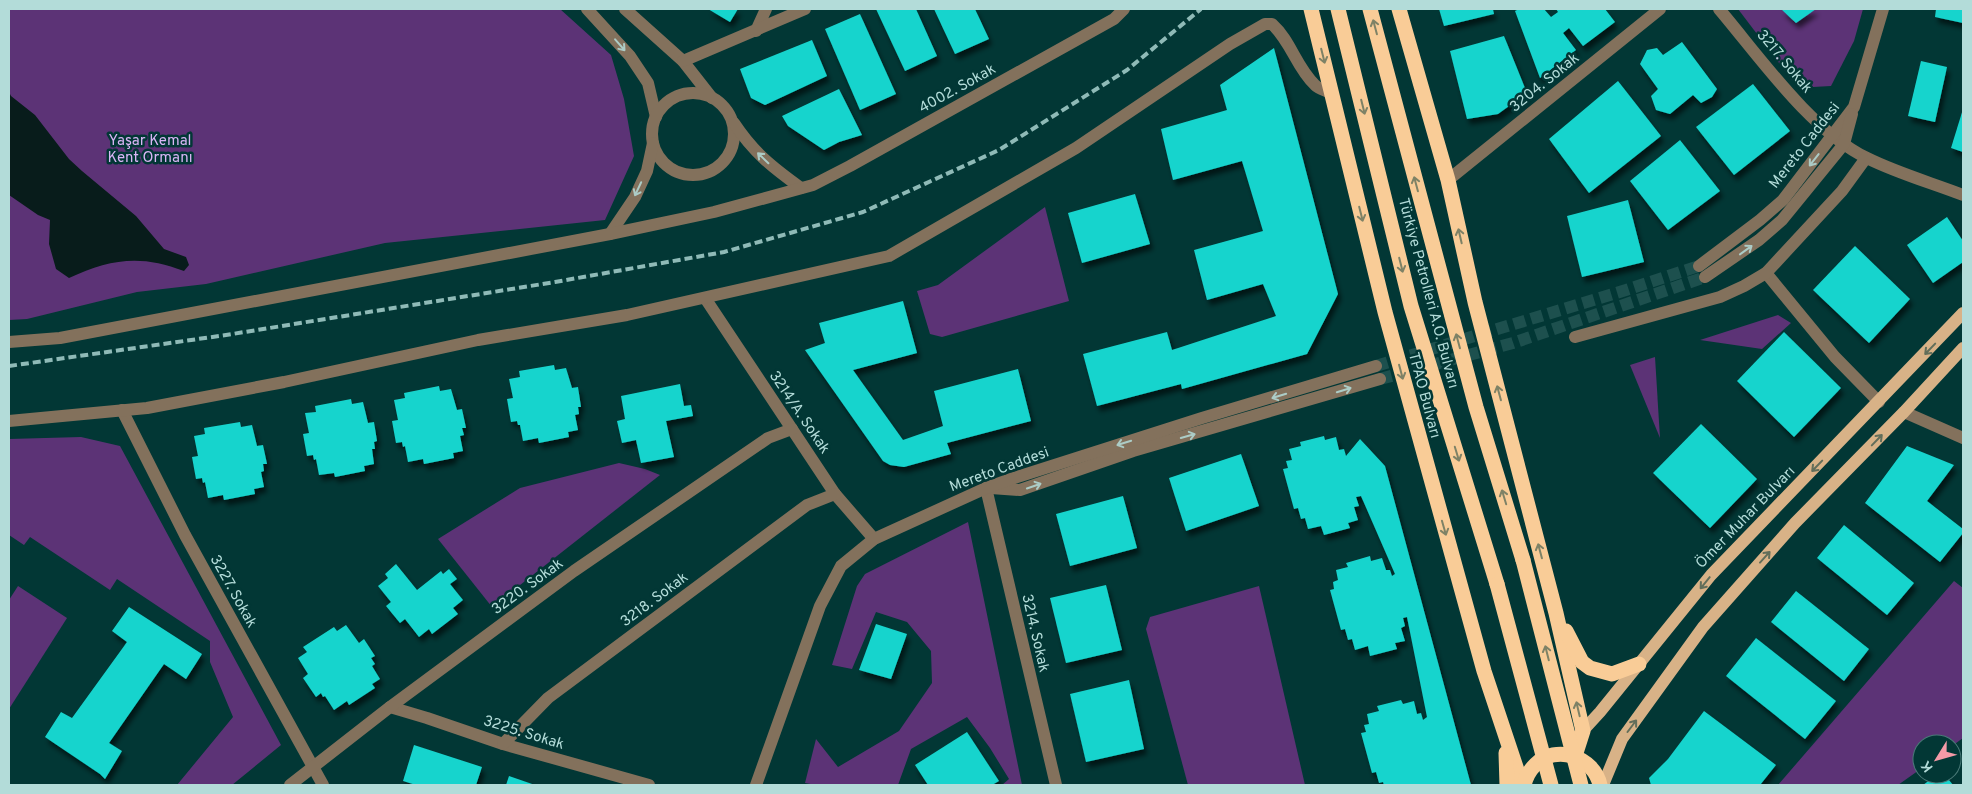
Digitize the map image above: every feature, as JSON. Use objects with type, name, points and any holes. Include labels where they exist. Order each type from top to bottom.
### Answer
[{"type":"highway","name":"TPAO Bulvarı","points":[[1311,9],[1387,321],[1482,661],[1506,740],[1523,785]]},
{"type":"highway","name":"Türkiye Petrolleri A.O. Bulvarı","points":[[1338,9],[1411,306],[1497,584],[1552,785]]},
{"type":"highway","points":[[1370,9],[1476,408],[1524,560],[1581,785]]},
{"type":"highway","points":[[1399,9],[1448,180],[1478,311],[1556,614],[1582,731],[1568,755]]},
{"type":"highway","points":[[1556,614],[1582,662],[1590,668],[1612,674],[1639,664]]},
{"type":"highway","points":[[1506,740],[1507,785]]},
{"type":"highway","points":[[1523,785],[1527,774],[1536,763],[1548,756],[1568,755],[1584,761],[1593,769],[1600,785]]},
{"type":"main road","name":"Ömer Muhar Bulvarı","points":[[1582,731],[1711,575],[1963,313]]},
{"type":"main road","points":[[1604,785],[1622,739],[1703,628],[1795,523],[1904,412],[1963,348]]},
{"type":"street","points":[[587,9],[630,56],[648,83],[656,117]]},
{"type":"street","points":[[625,9],[683,61],[712,98],[723,106],[748,144],[771,167],[801,188]]},
{"type":"street","points":[[756,31],[766,9]]},
{"type":"street","points":[[683,61],[805,9]]},
{"type":"street","name":"4002. Sokak","points":[[9,342],[60,338],[610,234],[714,212],[813,185],[850,166],[1124,9]]},
{"type":"street","name":"3204. Sokak","points":[[1448,180],[1660,9]]},
{"type":"street","name":"3217. Sokak","points":[[1719,9],[1804,108],[1844,144],[1866,158],[1963,195]]},
{"type":"street","name":"Mereto Caddesi","points":[[1844,144],[1782,220],[1759,240],[1702,271],[1783,200],[1854,107],[1883,9]]},
{"type":"street","points":[[9,422],[147,408],[284,382],[478,340],[627,315],[889,256],[1076,148],[1230,44],[1265,24],[1272,24],[1279,30],[1301,67],[1315,85],[1332,94]]},
{"type":"street","points":[[610,234],[635,197],[647,171],[653,143],[652,130],[656,117],[663,106],[674,98],[687,94],[700,94],[712,98]]},
{"type":"street","points":[[1844,144],[1854,107]]},
{"type":"street","points":[[653,143],[658,156],[667,166],[679,172],[692,175],[706,173],[718,167],[727,157],[732,145],[734,131],[730,118]]},
{"type":"street","points":[[1575,337],[1720,297],[1766,273],[1842,190],[1866,158]]},
{"type":"street","points":[[1766,273],[1835,357],[1879,402]]},
{"type":"street","name":"3214/A. Sokak","points":[[705,298],[835,494],[874,539]]},
{"type":"street","name":"Mereto Caddesi","points":[[756,785],[820,606],[841,566],[874,539],[986,488],[1202,418],[1376,366]]},
{"type":"street","points":[[986,488],[1020,490],[1134,451],[1380,379]]},
{"type":"street","name":"3227. Sokak","points":[[122,410],[185,535],[323,785]]},
{"type":"street","points":[[1904,412],[1963,438]]},
{"type":"street","name":"3220. Sokak","points":[[290,785],[390,707],[574,571],[768,438],[792,429]]},
{"type":"street","name":"3214. Sokak","points":[[986,488],[1056,785]]},
{"type":"street","name":"3218. Sokak","points":[[503,744],[548,698],[807,505],[835,494]]},
{"type":"street","name":"3225. Sokak","points":[[390,707],[503,744],[649,785]]},
{"type":"green space","name":"Yaşar Kemal Kent Ormanı","points":[[9,9],[560,9],[611,55],[624,99],[634,156],[605,220],[385,243],[206,284],[137,292],[27,319],[9,320]]},
{"type":"green space","points":[[1738,9],[1863,9],[1854,41],[1831,86],[1813,87],[1792,80]]},
{"type":"green space","points":[[1045,207],[1069,301],[942,337],[930,334],[917,291],[938,285]]},
{"type":"green space","points":[[1778,315],[1791,323],[1762,349],[1700,340]]},
{"type":"green space","points":[[1655,357],[1660,438],[1630,365]]},
{"type":"green space","points":[[81,437],[120,446],[281,745],[232,785],[177,785],[233,717],[210,662],[210,641],[117,579],[110,590],[30,537],[24,545],[9,535],[9,439]]},
{"type":"green space","points":[[619,463],[645,469],[660,475],[492,607],[438,539],[520,488]]},
{"type":"green space","points":[[968,522],[1022,785],[1002,785],[1009,779],[990,748],[967,717],[911,749],[898,785],[816,785],[805,783],[816,739],[838,767],[899,731],[932,683],[931,651],[907,622],[876,612],[852,669],[832,665],[857,586],[865,574]]},
{"type":"green space","points":[[1954,581],[1963,588],[1963,738],[1962,734],[1912,734],[1912,775],[1898,785],[1778,785]]},
{"type":"green space","points":[[18,586],[67,618],[9,709],[9,600]]},
{"type":"green space","points":[[1259,586],[1305,785],[1188,785],[1146,629],[1150,617]]},
{"type":"water","points":[[9,92],[11,96],[35,115],[69,159],[136,216],[164,249],[186,257],[189,265],[184,271],[154,262],[139,261],[125,261],[98,266],[69,278],[56,269],[49,244],[50,220],[38,215],[9,195]]},
{"type":"building","points":[[708,9],[738,9],[730,22]]},
{"type":"building","points":[[876,9],[916,9],[937,56],[905,71]]},
{"type":"building","points":[[934,9],[975,9],[989,39],[955,54]]},
{"type":"building","points":[[1439,9],[1493,9],[1494,14],[1444,26]]},
{"type":"building","points":[[1519,9],[1544,9],[1551,17],[1558,12],[1556,9],[1605,9],[1615,22],[1583,46],[1569,28],[1563,33],[1576,50],[1540,78],[1515,11]]},
{"type":"building","points":[[1781,9],[1816,9],[1796,23]]},
{"type":"building","points":[[1936,9],[1963,9],[1963,23],[1935,17]]},
{"type":"building","points":[[860,14],[896,94],[860,110],[825,29]]},
{"type":"building","points":[[1504,36],[1527,93],[1498,114],[1467,119],[1450,51]]},
{"type":"building","points":[[812,40],[827,76],[765,105],[751,98],[740,69]]},
{"type":"building","points":[[1682,42],[1717,89],[1712,97],[1701,103],[1693,95],[1670,114],[1656,110],[1651,96],[1658,89],[1640,64],[1647,50],[1657,48],[1663,55]]},
{"type":"building","points":[[1274,48],[1338,294],[1307,354],[1182,389],[1181,384],[1097,406],[1083,354],[1167,332],[1172,350],[1276,316],[1263,284],[1207,300],[1194,250],[1263,231],[1242,161],[1173,180],[1161,129],[1227,110],[1220,85]]},
{"type":"building","points":[[1921,61],[1947,67],[1935,122],[1908,116]]},
{"type":"building","points":[[1618,81],[1661,136],[1589,193],[1549,139]]},
{"type":"building","points":[[1753,84],[1790,131],[1734,175],[1696,127]]},
{"type":"building","points":[[839,89],[862,135],[839,142],[824,150],[788,126],[782,116]]},
{"type":"building","points":[[1963,109],[1963,152],[1951,148]]},
{"type":"building","points":[[1680,140],[1720,191],[1668,230],[1630,181]]},
{"type":"building","points":[[1135,194],[1150,244],[1082,263],[1068,213]]},
{"type":"building","points":[[1628,200],[1644,262],[1582,277],[1567,216]]},
{"type":"building","points":[[1947,217],[1963,241],[1963,262],[1933,283],[1907,245]]},
{"type":"building","points":[[1855,246],[1910,299],[1869,343],[1813,290]]},
{"type":"building","points":[[903,301],[917,353],[853,370],[903,440],[943,426],[934,391],[1018,369],[1031,421],[947,443],[951,454],[904,467],[890,465],[883,461],[805,350],[825,343],[819,323]]},
{"type":"building","points":[[1784,332],[1841,388],[1794,437],[1737,381]]},
{"type":"building","points":[[554,365],[555,370],[566,368],[572,388],[578,387],[581,407],[578,407],[579,414],[575,415],[578,430],[568,432],[569,437],[539,443],[538,438],[523,441],[520,425],[518,425],[517,421],[511,422],[507,399],[513,398],[509,379],[520,377],[519,371]]},
{"type":"building","points":[[680,384],[684,406],[691,405],[693,416],[666,421],[674,457],[641,463],[636,440],[622,443],[617,421],[625,419],[621,396]]},
{"type":"building","points":[[439,386],[440,391],[451,389],[457,410],[462,409],[466,428],[462,428],[464,435],[460,436],[463,451],[453,453],[454,458],[424,464],[423,459],[408,462],[405,446],[403,447],[402,442],[396,443],[392,421],[398,420],[394,400],[405,398],[404,393]]},
{"type":"building","points":[[351,399],[352,404],[363,402],[368,423],[374,422],[377,441],[374,442],[375,449],[372,449],[374,464],[364,466],[365,471],[335,477],[334,473],[319,475],[316,459],[314,460],[313,455],[307,456],[303,434],[309,433],[305,413],[316,412],[315,406]]},
{"type":"building","points":[[240,422],[241,427],[252,425],[257,446],[263,445],[267,464],[263,464],[264,471],[261,472],[264,487],[254,489],[255,494],[224,500],[223,495],[208,498],[205,482],[203,483],[202,478],[196,479],[192,457],[198,456],[194,436],[205,434],[204,428]]},
{"type":"building","points":[[1701,424],[1757,479],[1710,528],[1653,473]]},
{"type":"building","points":[[1324,436],[1325,440],[1336,437],[1339,450],[1344,449],[1346,456],[1360,439],[1385,466],[1471,785],[1384,785],[1383,782],[1379,783],[1376,772],[1372,773],[1361,733],[1366,732],[1364,725],[1369,724],[1367,714],[1379,711],[1377,706],[1401,700],[1403,704],[1414,701],[1417,714],[1421,713],[1423,720],[1427,717],[1407,617],[1403,618],[1405,626],[1401,628],[1405,641],[1395,643],[1397,649],[1370,656],[1368,646],[1355,650],[1352,639],[1348,640],[1345,629],[1341,630],[1330,590],[1334,589],[1333,582],[1338,580],[1336,570],[1348,567],[1346,563],[1370,556],[1371,561],[1382,558],[1386,570],[1390,570],[1392,576],[1395,574],[1361,496],[1356,497],[1359,506],[1354,507],[1358,520],[1348,523],[1350,528],[1324,535],[1321,526],[1308,529],[1305,518],[1301,519],[1298,508],[1294,509],[1283,469],[1288,468],[1286,461],[1292,460],[1289,449],[1301,446],[1300,442]]},
{"type":"building","points":[[1907,446],[1954,465],[1927,501],[1963,529],[1963,533],[1940,562],[1865,503]]},
{"type":"building","points":[[1241,454],[1259,506],[1186,531],[1169,478]]},
{"type":"building","points":[[1123,496],[1137,548],[1070,566],[1056,514]]},
{"type":"building","points":[[1844,525],[1914,583],[1887,615],[1817,558]]},
{"type":"building","points":[[396,564],[417,590],[441,571],[443,574],[449,569],[457,579],[450,584],[463,600],[453,608],[458,614],[432,634],[429,629],[419,637],[405,619],[400,623],[386,606],[391,602],[378,586],[388,578],[385,574]]},
{"type":"building","points":[[1106,585],[1122,650],[1066,663],[1050,598]]},
{"type":"building","points":[[1796,591],[1869,649],[1844,681],[1771,622]]},
{"type":"building","points":[[129,607],[202,654],[186,679],[164,664],[109,743],[122,751],[105,779],[45,737],[61,712],[72,718],[127,642],[112,631]]},
{"type":"building","points":[[876,624],[907,634],[891,679],[859,670]]},
{"type":"building","points":[[346,625],[359,643],[364,639],[375,656],[371,658],[375,664],[372,666],[380,679],[372,684],[375,688],[349,705],[347,701],[334,710],[321,693],[316,697],[303,678],[308,674],[298,658],[307,652],[303,647],[334,627],[337,631]]},
{"type":"building","points":[[1756,638],[1836,701],[1805,739],[1726,676]]},
{"type":"building","points":[[1129,680],[1144,749],[1086,762],[1070,694]]},
{"type":"building","points":[[1704,711],[1776,765],[1760,785],[1651,785],[1649,778],[1668,759]]},
{"type":"building","points":[[967,732],[999,781],[992,785],[928,785],[915,765]]},
{"type":"building","points":[[414,745],[482,767],[476,785],[416,785],[403,781]]},
{"type":"building","points":[[509,776],[535,785],[506,785]]},
{"type":"building","points":[[1952,784],[1953,785],[1923,785]]},
{"type":"tunnel","points":[[1376,366],[1699,266]]},
{"type":"tunnel","points":[[1380,379],[1513,343],[1705,277]]},
{"type":"railway","points":[[9,366],[226,335],[555,282],[724,252],[863,212],[999,150],[1127,70],[1201,9]]}]
